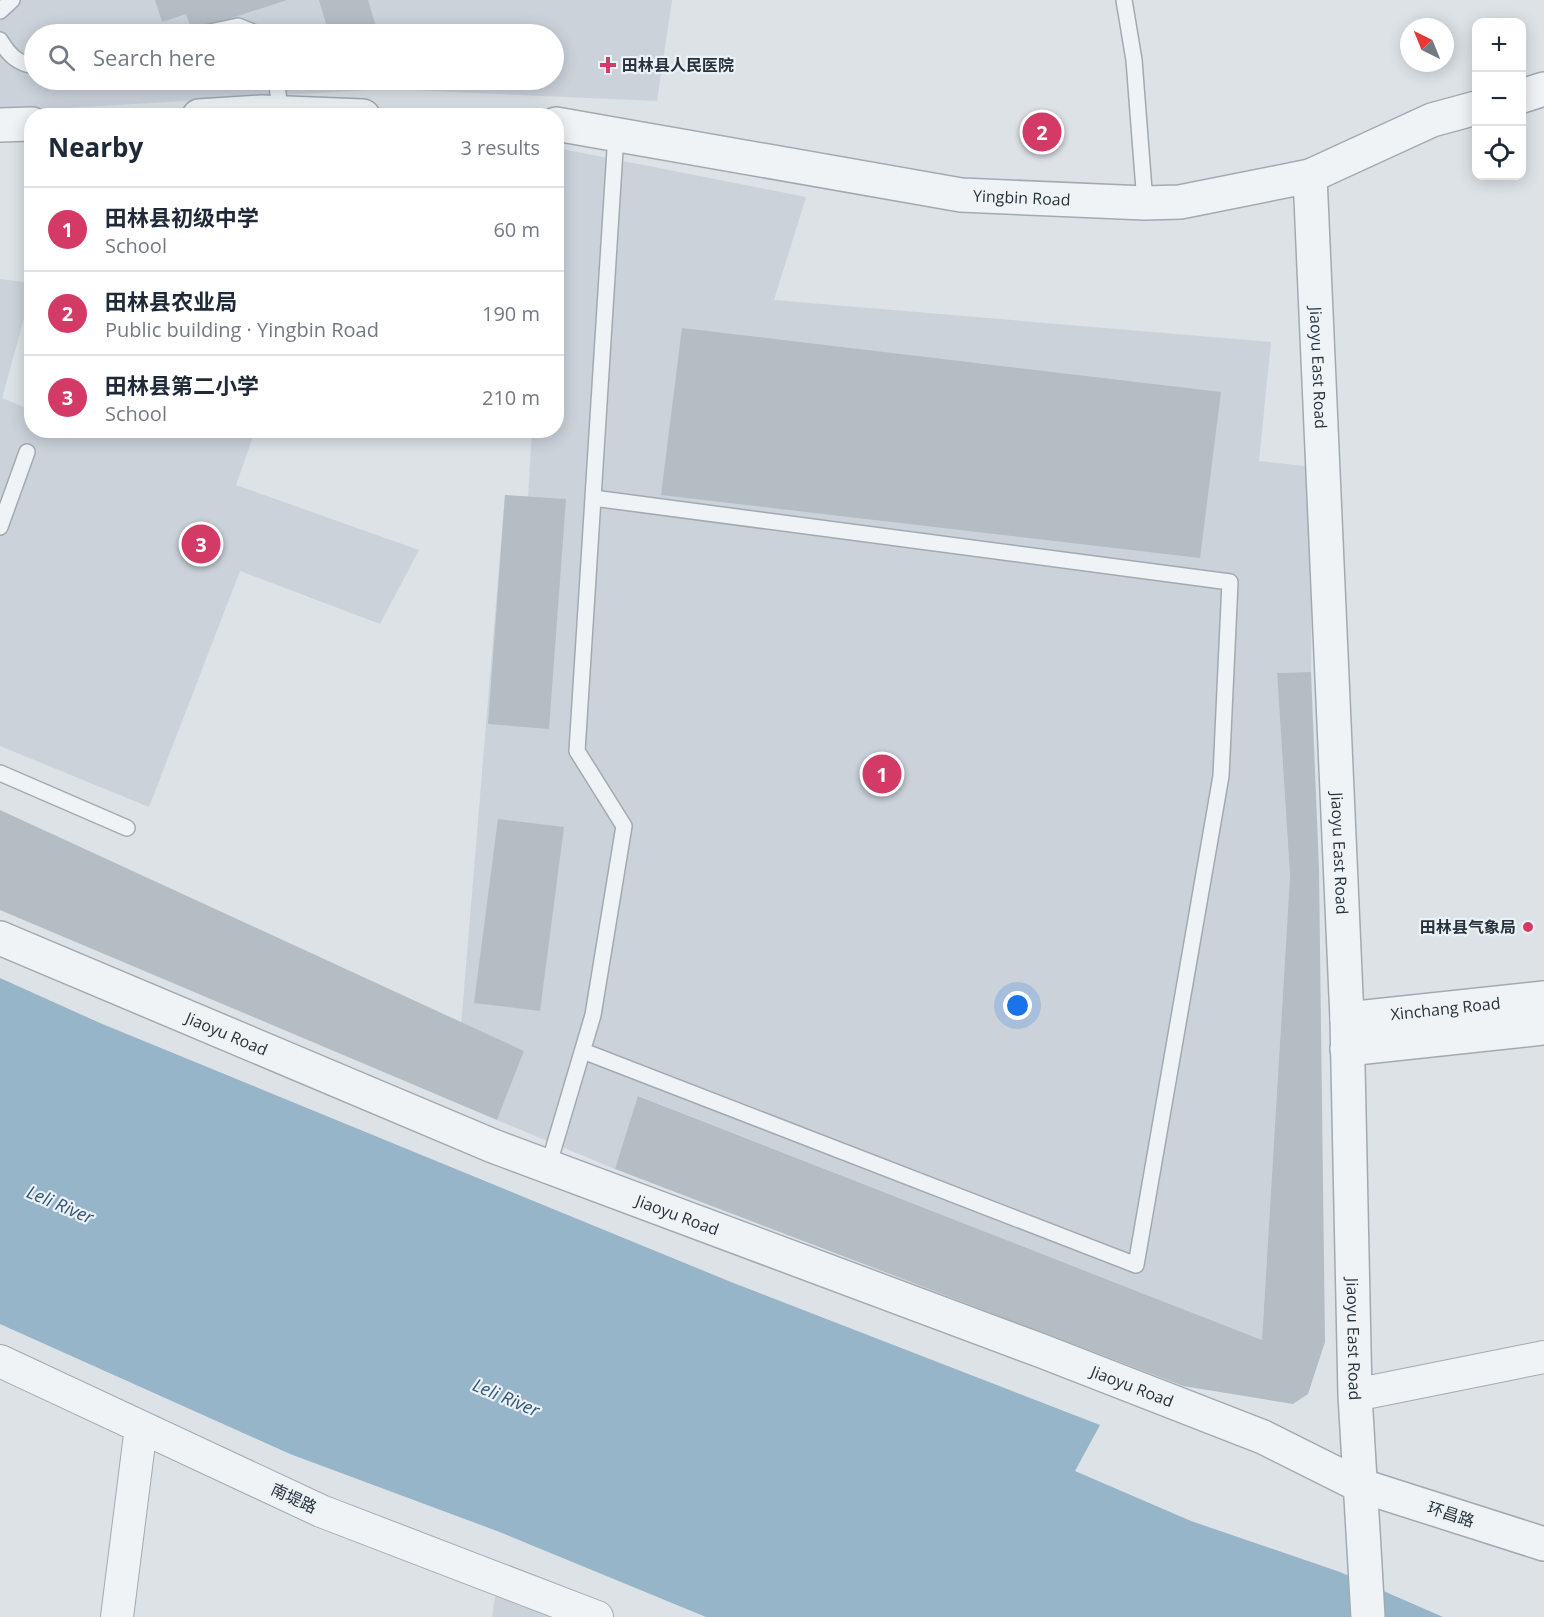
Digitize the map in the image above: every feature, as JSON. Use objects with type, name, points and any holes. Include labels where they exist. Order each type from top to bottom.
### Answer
[{"type":"street","points":[[1526,95],[1544,90]]},
{"type":"street","name":"Yingbin Road","points":[[564,125],[961,195],[1145,203],[1180,202],[1310,176],[1432,120],[1472,109]]},
{"type":"street","points":[[0,125],[24,124]]},
{"type":"street","name":"Jiaoyu East Road","points":[[1310,176],[1347,1034],[1355,1395],[1359,1485],[1365,1530],[1368,1617]]},
{"type":"street","name":"Jiaoyu Road","points":[[0,938],[473,1138],[1042,1351],[1263,1437],[1359,1485]]},
{"type":"street","name":"Xinchang Road","points":[[1347,1034],[1544,998]]},
{"type":"street","name":"Xinchang Road","points":[[1347,1034],[1544,1028]]},
{"type":"street","points":[[1355,1395],[1544,1357]]},
{"type":"street","name":"南堤路","points":[[0,1361],[321,1511],[597,1617]]},
{"type":"street","points":[[117,1617],[141,1427]]},
{"type":"street","name":"环昌路","points":[[1359,1485],[1544,1544]]},
{"type":"lane","points":[[1124,0],[1134,60],[1145,203]]},
{"type":"lane","points":[[0,40],[19,63],[24,64]]},
{"type":"lane","points":[[278,90],[280,108]]},
{"type":"lane","points":[[548,1167],[593,1015],[624,826],[577,751],[615,134]]},
{"type":"lane","points":[[0,527],[27,452]]},
{"type":"lane","points":[[583,1051],[1136,1265],[1221,776],[1230,582],[593,498]]},
{"type":"lane","points":[[0,773],[127,828]]},
{"type":"shaded area","name":"田林县人民医院","points":[[0,0],[672,0],[657,101],[409,90],[564,90],[564,24],[24,24],[24,90],[369,90],[67,108],[24,108],[24,111],[0,112]]},
{"type":"shaded area","points":[[564,149],[806,197],[774,300],[1271,342],[1259,461],[1313,467],[1311,672],[1277,673],[1290,876],[1262,1340],[639,1096],[615,1169],[497,1120],[524,1051],[461,1026],[505,495],[528,497],[532,438],[564,438]]},
{"type":"shaded area","points":[[0,279],[24,282],[24,318],[2,398],[24,407],[24,438],[253,438],[236,485],[419,550],[380,624],[240,571],[149,807],[0,746]]},
{"type":"shaded area","points":[[495,1596],[549,1617],[492,1617]]},
{"type":"water","name":"Leli River","points":[[0,978],[100,1023],[731,1282],[1100,1425],[1075,1471],[1191,1521],[1340,1572],[1443,1617],[706,1617],[497,1531],[290,1454],[0,1324]]},
{"type":"building","points":[[155,0],[287,0],[213,24],[190,24],[186,14],[162,22]]},
{"type":"building","points":[[319,0],[368,0],[375,24],[326,24]]},
{"type":"building","points":[[682,328],[1221,392],[1200,558],[661,495]]},
{"type":"building","points":[[505,495],[566,499],[549,729],[488,724]]},
{"type":"building","points":[[1311,672],[1319,869],[1325,1342],[1308,1394],[1293,1404],[1183,1386],[615,1169],[638,1096],[1262,1340],[1290,876],[1277,673]]},
{"type":"building","points":[[0,810],[524,1051],[497,1120],[0,910]]},
{"type":"building","points":[[498,819],[564,827],[540,1011],[474,1003]]},
{"type":"place","name":"田林县人民医院","points":[[608,65]]},
{"type":"place","name":"田林县农业局","points":[[1042,132]]},
{"type":"place","name":"田林县第二小学","points":[[201,544]]},
{"type":"place","name":"田林县初级中学","points":[[882,774]]},
{"type":"place","name":"田林县气象局","points":[[1528,927]]}]
